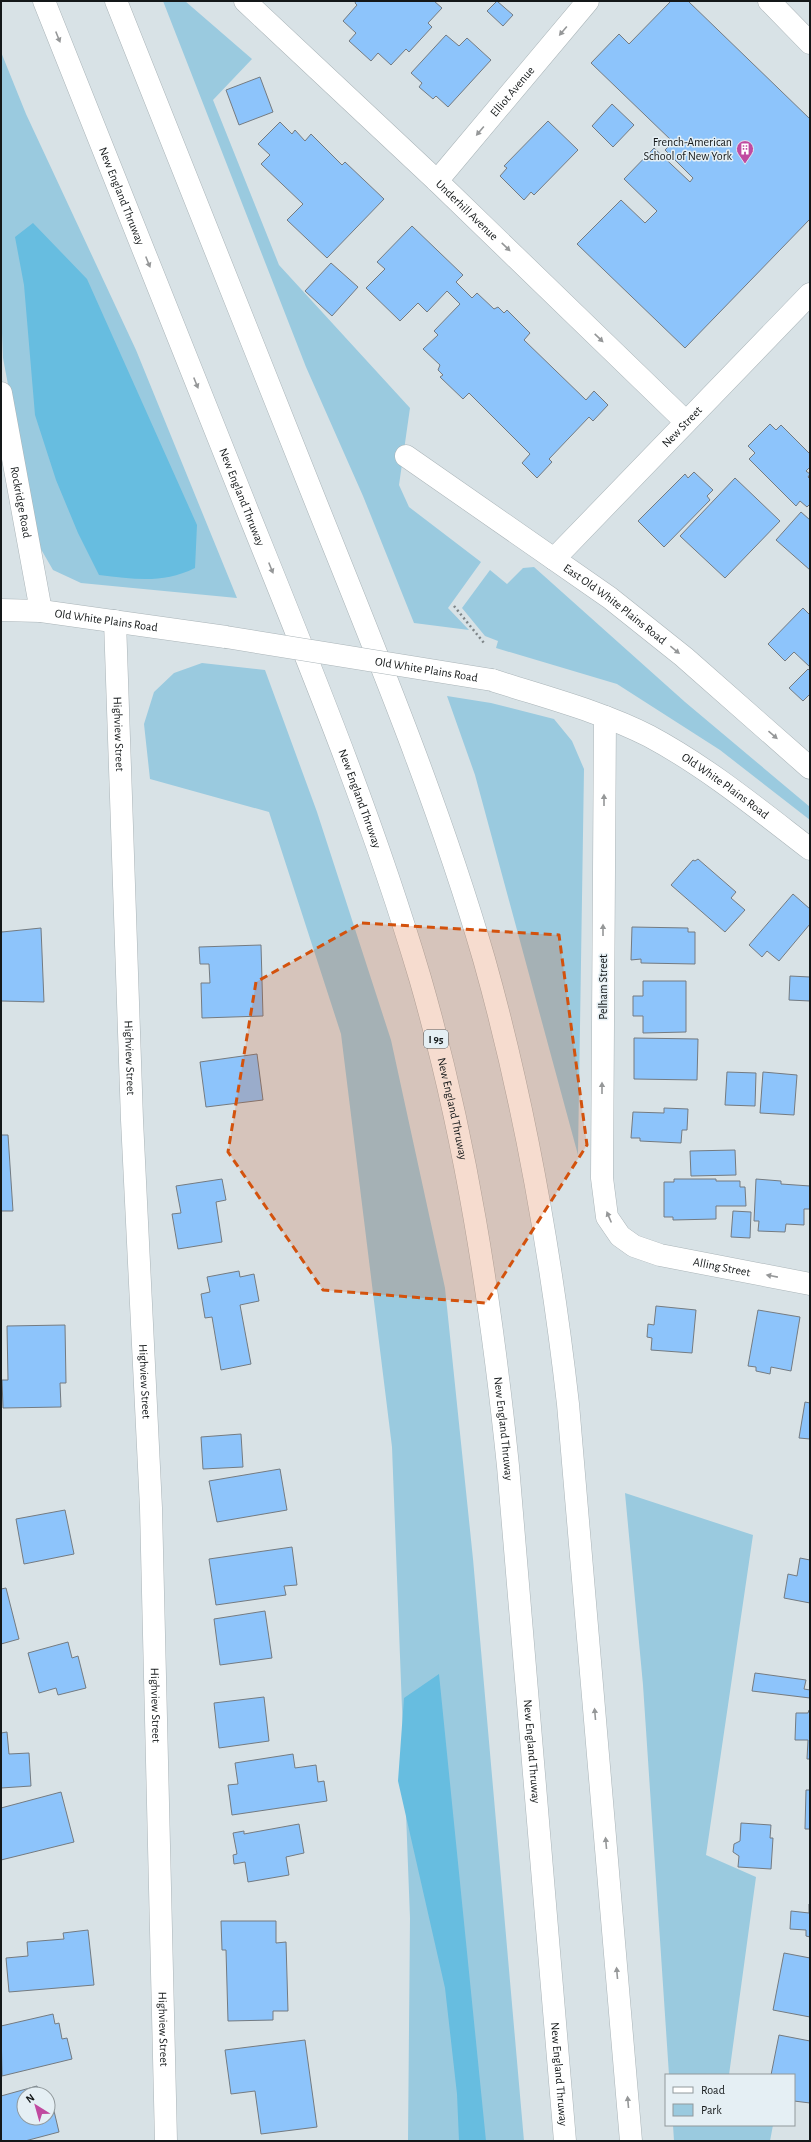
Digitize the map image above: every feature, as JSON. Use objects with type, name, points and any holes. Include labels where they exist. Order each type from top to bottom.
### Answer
[{"type":"main road","name":"New England Thruway","points":[[44,1],[345,757],[406,932],[448,1089],[479,1241],[498,1369],[508,1466],[564,2141]]},
{"type":"main road","points":[[116,1],[412,744],[467,905],[513,1070],[545,1237],[566,1389],[631,2141]]},
{"type":"main road","name":"Underhill Avenue","points":[[245,1],[437,181],[686,422]]},
{"type":"main road","name":"Elliot Avenue","points":[[437,181],[588,1]]},
{"type":"main road","points":[[769,1],[810,43]]},
{"type":"main road","name":"New Street","points":[[554,559],[810,294]]},
{"type":"main road","name":"Rockridge Road","points":[[1,393],[41,611]]},
{"type":"main road","name":"East Old White Plains Road","points":[[406,456],[610,598],[678,652],[810,768]]},
{"type":"main road","name":"Old White Plains Road","points":[[1,610],[41,611],[115,621],[226,637],[492,680],[605,717],[648,736],[704,769],[810,849]]},
{"type":"main road","name":"Highview Street","points":[[115,621],[132,1120],[151,1508],[166,2141]]},
{"type":"main road","name":"Pelham Street","points":[[605,717],[602,1178],[607,1217],[620,1236],[634,1246]]},
{"type":"main road","name":"Alling Street","points":[[634,1246],[660,1255],[810,1284]]},
{"type":"path","points":[[454,606],[484,643]]},
{"type":"highlighted area","points":[[362,923],[559,935],[587,1145],[486,1303],[323,1290],[228,1152],[256,982]]},
{"type":"green space","points":[[163,1],[185,1],[252,59],[213,100],[279,265],[410,408],[399,485],[409,507],[481,562],[448,608],[469,630],[414,623],[363,496],[306,367]]},
{"type":"green space","points":[[1,52],[26,114],[136,350],[237,598],[81,583],[53,570],[38,544],[3,358],[1,308]]},
{"type":"green space","points":[[534,567],[685,702],[810,807],[810,820],[720,750],[617,684],[496,648],[498,641],[485,636],[462,608],[490,570],[507,584],[523,568]]},
{"type":"green space","points":[[202,663],[265,670],[317,812],[391,1040],[445,1288],[473,1559],[524,2141],[408,2141],[410,1918],[392,1447],[341,1034],[269,812],[150,779],[144,724],[154,692],[174,673]]},
{"type":"green space","points":[[447,696],[491,703],[554,719],[572,741],[584,769],[578,1155],[475,775]]},
{"type":"green space","points":[[625,1493],[753,1535],[706,1855],[756,1877],[729,2074],[669,2074],[643,1685]]},
{"type":"green space","points":[[673,2126],[773,2126],[770,2141],[674,2141]]},
{"type":"shaded area","points":[[33,223],[87,279],[197,525],[195,568],[171,576],[148,579],[99,575],[78,533],[56,480],[35,415],[24,285],[15,237]]},
{"type":"shaded area","points":[[439,1674],[486,2141],[459,2141],[457,2094],[445,1988],[398,1781],[404,1698]]},
{"type":"building","points":[[356,1],[434,1],[442,8],[428,23],[432,27],[409,52],[406,49],[391,65],[378,53],[371,61],[349,41],[356,33],[343,21],[357,5],[355,3]]},
{"type":"building","points":[[497,1],[513,15],[503,26],[487,11]]},
{"type":"building","name":"French-American School of New York","points":[[671,1],[688,1],[810,119],[810,219],[685,348],[577,244],[621,200],[645,223],[657,211],[624,179],[654,148],[690,182],[693,178],[665,150],[673,142],[591,63],[619,34],[629,44]]},
{"type":"building","points":[[446,35],[459,46],[467,38],[491,60],[448,107],[436,96],[433,99],[419,87],[422,83],[411,73]]},
{"type":"building","points":[[260,77],[273,112],[239,125],[226,90]]},
{"type":"building","points":[[612,104],[634,125],[613,147],[592,126]]},
{"type":"building","points":[[548,121],[578,150],[534,195],[531,192],[524,200],[500,176],[507,168],[504,166]]},
{"type":"building","points":[[280,122],[292,134],[295,130],[305,141],[311,134],[342,165],[345,162],[384,199],[327,258],[287,220],[303,204],[261,164],[270,155],[258,144]]},
{"type":"building","points":[[412,226],[463,275],[456,282],[472,298],[477,293],[494,309],[498,307],[504,313],[507,310],[530,333],[524,340],[586,400],[594,391],[608,405],[593,421],[589,417],[549,459],[552,462],[537,478],[522,463],[530,454],[469,393],[463,399],[440,377],[443,375],[438,370],[440,365],[423,349],[438,335],[434,331],[460,304],[447,291],[427,312],[418,303],[400,321],[366,288],[385,269],[377,262]]},
{"type":"building","points":[[331,263],[358,287],[332,316],[305,291]]},
{"type":"building","points":[[770,424],[776,430],[781,425],[810,454],[810,467],[806,471],[810,474],[808,477],[810,479],[810,504],[807,507],[800,501],[796,506],[749,459],[755,453],[748,446]]},
{"type":"building","points":[[694,472],[713,490],[707,496],[710,500],[664,547],[638,521],[685,474],[688,478]]},
{"type":"building","points":[[735,478],[780,521],[725,578],[680,536]]},
{"type":"building","points":[[801,512],[810,520],[810,570],[776,540]]},
{"type":"building","points":[[803,608],[810,615],[810,667],[794,652],[785,661],[768,644]]},
{"type":"building","points":[[808,669],[810,671],[810,694],[803,701],[789,688]]},
{"type":"building","points":[[698,859],[736,892],[731,898],[745,910],[725,932],[671,885],[693,860],[695,861]]},
{"type":"building","points":[[793,894],[810,909],[810,924],[779,961],[767,951],[762,957],[749,945]]},
{"type":"building","points":[[632,927],[688,928],[688,932],[695,932],[695,964],[641,963],[641,959],[631,960]]},
{"type":"building","points":[[41,928],[44,1002],[1,1001],[1,930],[2,932]]},
{"type":"building","points":[[261,945],[263,1016],[202,1018],[201,983],[210,983],[209,964],[200,964],[199,947]]},
{"type":"building","points":[[790,976],[810,977],[810,1001],[789,1000]]},
{"type":"building","points":[[643,981],[686,981],[686,1032],[643,1033],[643,1016],[633,1016],[633,996],[643,996]]},
{"type":"building","points":[[634,1038],[698,1039],[697,1080],[634,1079]]},
{"type":"building","points":[[257,1054],[263,1100],[206,1107],[200,1062]]},
{"type":"building","points":[[727,1072],[756,1073],[755,1106],[725,1105]]},
{"type":"building","points":[[763,1072],[797,1075],[794,1115],[760,1113]]},
{"type":"building","points":[[664,1108],[688,1109],[687,1130],[682,1130],[681,1143],[640,1141],[640,1138],[631,1138],[633,1112],[664,1113]]},
{"type":"building","points":[[1,1135],[8,1135],[13,1211],[1,1211]]},
{"type":"building","points":[[735,1150],[736,1175],[691,1176],[690,1151]]},
{"type":"building","points":[[222,1179],[226,1200],[216,1202],[222,1242],[178,1249],[172,1214],[181,1213],[176,1186]]},
{"type":"building","points":[[674,1179],[716,1179],[716,1181],[740,1181],[740,1187],[745,1187],[746,1206],[716,1206],[716,1219],[673,1220],[673,1217],[664,1217],[664,1182],[674,1182]]},
{"type":"building","points":[[756,1179],[781,1181],[781,1184],[810,1186],[810,1209],[804,1209],[804,1225],[786,1224],[785,1232],[758,1231],[759,1221],[754,1221]]},
{"type":"building","points":[[733,1211],[751,1212],[750,1238],[731,1237]]},
{"type":"building","points":[[239,1271],[240,1277],[254,1274],[259,1301],[240,1305],[251,1364],[221,1370],[212,1317],[205,1318],[201,1294],[210,1292],[207,1277]]},
{"type":"building","points":[[656,1306],[696,1310],[692,1353],[651,1350],[652,1338],[647,1337],[648,1324],[654,1325]]},
{"type":"building","points":[[758,1310],[800,1317],[791,1371],[771,1367],[770,1374],[756,1371],[756,1367],[748,1366]]},
{"type":"building","points":[[65,1325],[66,1383],[60,1383],[61,1407],[3,1408],[2,1380],[8,1380],[7,1326]]},
{"type":"building","points":[[805,1402],[810,1403],[810,1439],[799,1438]]},
{"type":"building","points":[[241,1434],[243,1467],[203,1469],[201,1437]]},
{"type":"building","points":[[280,1469],[287,1510],[217,1522],[209,1481]]},
{"type":"building","points":[[65,1510],[74,1554],[24,1564],[16,1519]]},
{"type":"building","points":[[292,1547],[297,1585],[284,1586],[286,1595],[216,1605],[209,1559]]},
{"type":"building","points":[[800,1558],[810,1560],[810,1603],[784,1598],[788,1574],[797,1576]]},
{"type":"building","points":[[6,1588],[19,1639],[1,1644],[1,1589]]},
{"type":"building","points":[[265,1611],[272,1658],[220,1665],[214,1619]]},
{"type":"building","points":[[68,1642],[72,1658],[78,1656],[86,1688],[58,1695],[56,1688],[39,1693],[28,1653]]},
{"type":"building","points":[[755,1673],[806,1680],[804,1689],[810,1690],[810,1698],[752,1691]]},
{"type":"building","points":[[264,1697],[269,1741],[219,1748],[214,1703]]},
{"type":"building","points":[[809,1710],[810,1759],[807,1759],[808,1740],[795,1740],[796,1713],[808,1713]]},
{"type":"building","points":[[7,1732],[9,1754],[29,1753],[31,1786],[1,1788],[1,1733]]},
{"type":"building","points":[[293,1754],[295,1768],[316,1765],[318,1782],[324,1781],[327,1801],[232,1815],[228,1785],[238,1784],[235,1763]]},
{"type":"building","points":[[806,1790],[810,1790],[810,1829],[805,1829]]},
{"type":"building","points":[[61,1792],[74,1842],[1,1860],[1,1808]]},
{"type":"building","points":[[741,1823],[771,1825],[770,1838],[773,1838],[771,1869],[738,1867],[739,1856],[733,1852],[734,1844],[740,1841]]},
{"type":"building","points":[[299,1824],[304,1853],[286,1857],[289,1875],[248,1882],[245,1862],[234,1864],[233,1855],[237,1854],[233,1833],[244,1831],[244,1834]]},
{"type":"building","points":[[809,1904],[810,1937],[806,1936],[806,1930],[790,1929],[791,1911],[809,1913]]},
{"type":"building","points":[[221,1921],[276,1921],[276,1943],[286,1942],[288,2011],[273,2011],[273,2020],[228,2021],[226,1950],[222,1950]]},
{"type":"building","points":[[88,1930],[94,1985],[9,1992],[6,1958],[28,1956],[27,1942],[64,1939],[63,1933]]},
{"type":"building","points":[[784,1953],[810,1958],[810,2017],[773,2010]]},
{"type":"building","points":[[53,2014],[55,2024],[59,2023],[62,2039],[67,2038],[72,2059],[2,2076],[1,2026]]},
{"type":"building","points":[[779,2035],[810,2041],[810,2103],[795,2101],[795,2074],[771,2074]]},
{"type":"building","points":[[305,2040],[317,2127],[261,2134],[255,2091],[231,2094],[225,2050]]},
{"type":"building","points":[[16,2092],[16,2126],[56,2126],[56,2119],[59,2132],[25,2141],[1,2141],[1,2096]]},
{"type":"place","name":"French-American School of New York","points":[[745,164]]}]
